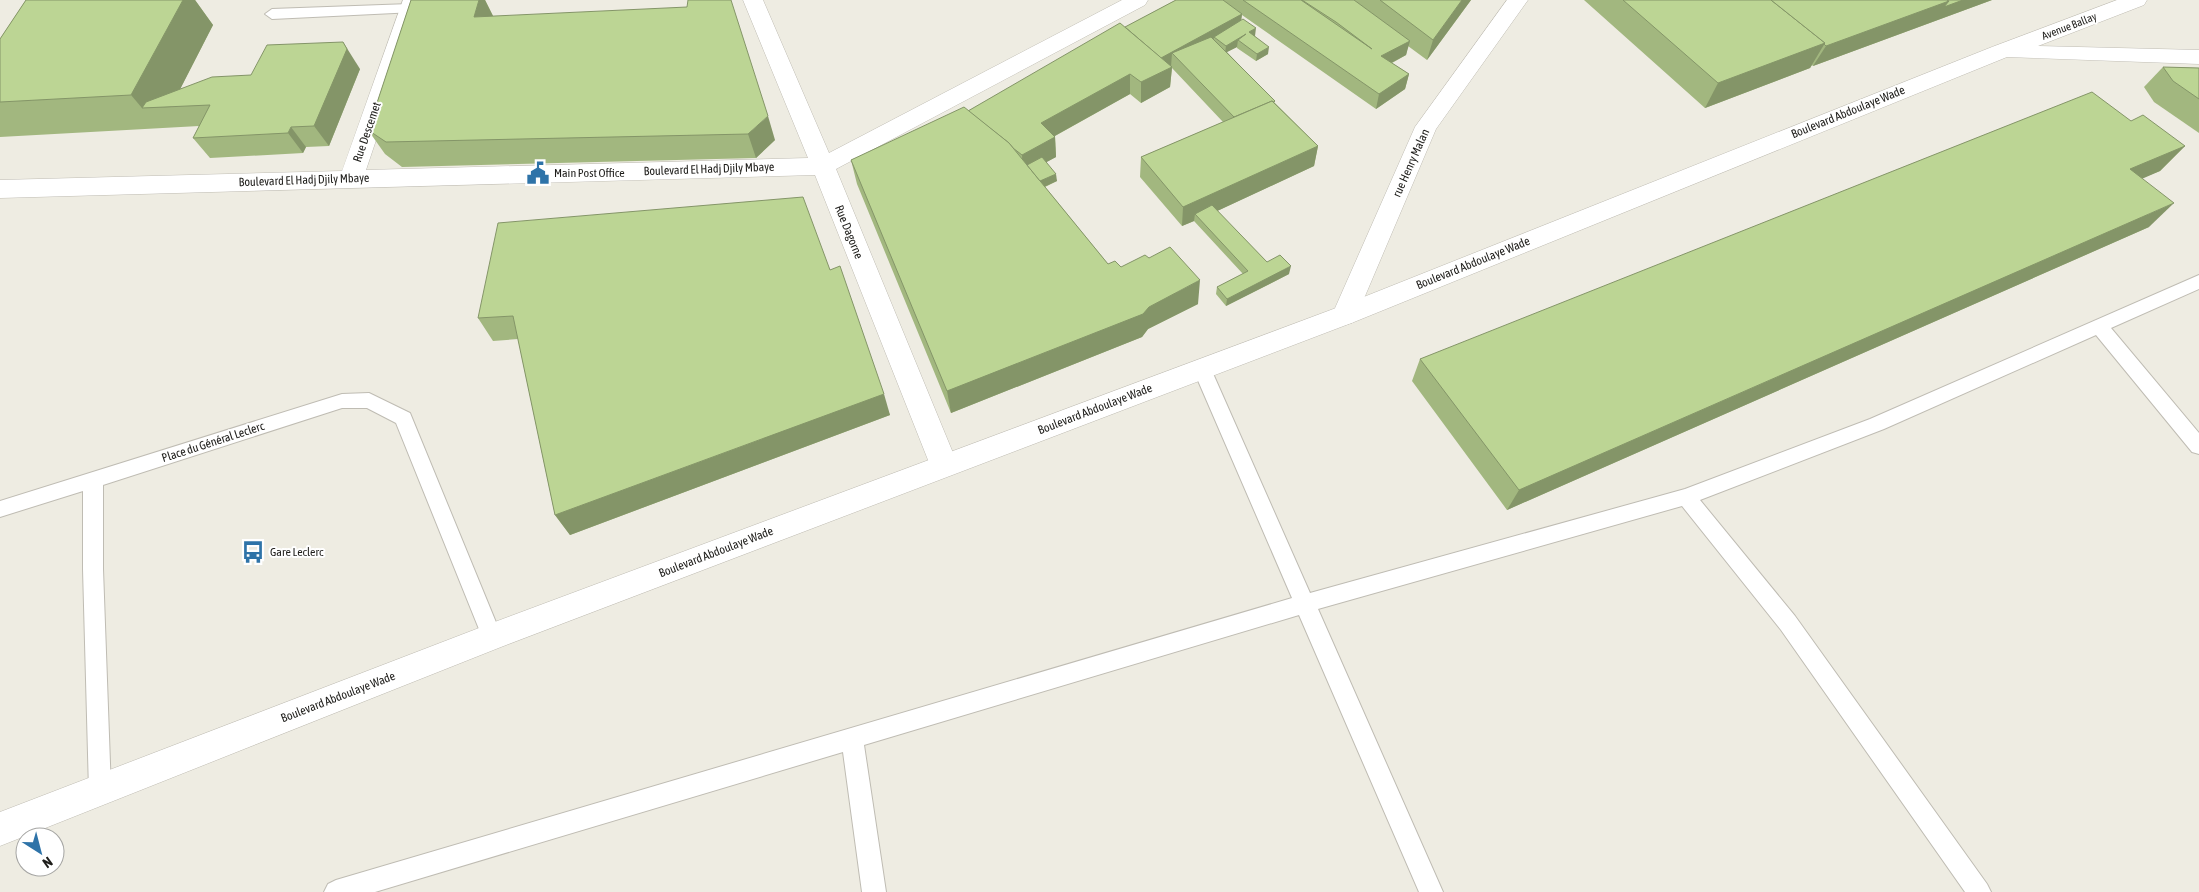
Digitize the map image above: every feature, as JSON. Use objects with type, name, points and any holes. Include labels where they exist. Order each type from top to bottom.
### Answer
[{"type":"street","name":"Rue Dagorne","points":[[753,0],[823,166],[944,465]]},
{"type":"street","name":"Boulevard El Hadj Djily Mbaye","points":[[0,189],[823,166],[1138,0]]},
{"type":"street","name":"rue Henry Malan","points":[[1345,315],[1426,127],[1518,0]]},
{"type":"street","name":"Avenue Ballay","points":[[2000,52],[2137,0]]},
{"type":"street","name":"Rue Descemet","points":[[351,179],[411,5]]},
{"type":"street","name":"Boulevard Abdoulaye Wade","points":[[0,828],[100,791],[492,637],[1345,315],[2000,52],[2199,58]]},
{"type":"lane","points":[[272,14],[411,5]]},
{"type":"lane","points":[[336,892],[1304,604],[1686,497],[1877,424],[2199,282]]},
{"type":"lane","points":[[2099,326],[2199,446]]},
{"type":"lane","points":[[1202,368],[1431,892]]},
{"type":"lane","name":"Place du Général Leclerc","points":[[0,509],[342,401],[369,400],[403,418],[492,637]]},
{"type":"lane","points":[[93,480],[93,569],[100,791]]},
{"type":"lane","points":[[1686,497],[1788,623],[1979,892]]},
{"type":"lane","points":[[852,737],[874,892]]},
{"type":"building","points":[[26,0],[183,0],[131,95],[0,102],[0,39]]},
{"type":"building","points":[[411,0],[479,0],[474,17],[687,7],[688,0],[731,0],[768,116],[748,134],[386,142],[368,130]]},
{"type":"building","points":[[1176,0],[1223,0],[1242,14],[1161,58],[1125,27]]},
{"type":"building","points":[[1243,0],[1301,0],[1372,49],[1302,0],[1354,0],[1410,41],[1381,56],[1409,74],[1379,94]]},
{"type":"building","points":[[1380,0],[1462,0],[1433,40]]},
{"type":"building","points":[[1623,0],[1771,0],[1825,43],[1718,83]]},
{"type":"building","points":[[1771,0],[1949,1],[1826,46],[1825,43]]},
{"type":"building","points":[[1947,0],[1963,0],[1944,7],[1949,1]]},
{"type":"building","points":[[1243,19],[1256,28],[1249,32],[1269,47],[1257,54],[1238,40],[1246,34],[1226,46],[1214,37]]},
{"type":"building","points":[[1120,23],[1172,67],[1141,82],[1130,74],[1041,123],[1055,137],[1022,155],[968,111]]},
{"type":"building","points":[[1211,37],[1274,102],[1272,101],[1234,117],[1172,53]]},
{"type":"building","points":[[343,42],[347,49],[314,126],[291,127],[288,133],[193,138],[210,105],[142,108],[146,102],[212,77],[251,75],[267,45]]},
{"type":"building","points":[[2163,67],[2199,68],[2199,99],[2173,81]]},
{"type":"building","points":[[2092,92],[2131,121],[2143,115],[2185,146],[2130,169],[2174,203],[1519,490],[1420,359]]},
{"type":"building","points":[[1272,101],[1318,146],[1183,207],[1141,157]]},
{"type":"building","points":[[964,107],[1009,143],[1108,264],[1115,261],[1121,267],[1145,255],[1149,258],[1170,247],[1200,280],[1149,307],[1143,314],[947,391],[851,160]]},
{"type":"building","points":[[1042,157],[1056,174],[1040,181],[1027,165]]},
{"type":"building","points":[[803,197],[830,270],[840,266],[884,394],[555,515],[513,316],[478,318],[498,223]]},
{"type":"building","points":[[1212,205],[1267,262],[1280,255],[1291,266],[1227,299],[1217,287],[1248,271],[1195,214]]},
{"type":"place","name":"Main Post Office","points":[[538,173]]},
{"type":"place","name":"Gare Leclerc","points":[[253,552]]}]
